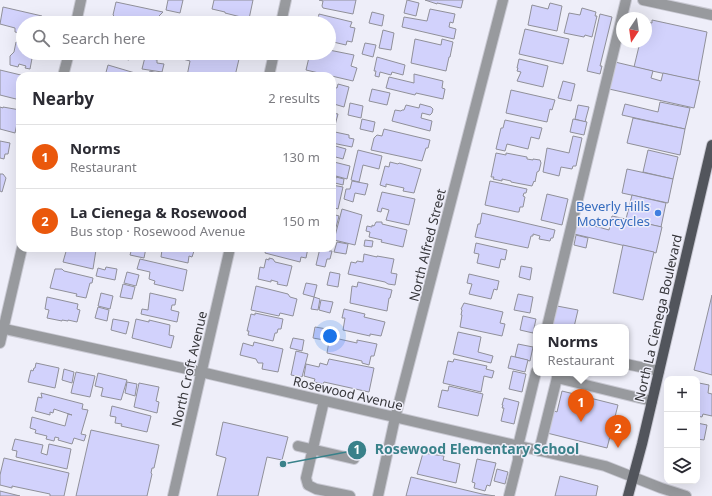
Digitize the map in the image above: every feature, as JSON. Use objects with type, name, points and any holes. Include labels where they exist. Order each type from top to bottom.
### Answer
[{"type":"main road","name":"North La Cienega Boulevard","points":[[628,496],[652,401],[712,145]]},
{"type":"street","points":[[78,16],[81,0]]},
{"type":"street","points":[[283,16],[286,0]]},
{"type":"street","name":"North Alfred Street","points":[[378,496],[396,418],[503,0]]},
{"type":"street","points":[[548,324],[626,0]]},
{"type":"street","points":[[644,0],[712,16]]},
{"type":"street","points":[[64,72],[67,60]]},
{"type":"street","points":[[270,72],[272,60]]},
{"type":"street","points":[[0,343],[2,328],[21,252]]},
{"type":"street","name":"North Croft Avenue","points":[[173,496],[229,252]]},
{"type":"street","name":"Rosewood Avenue","points":[[2,328],[202,372],[605,466],[660,488],[686,496]]},
{"type":"street","points":[[629,365],[659,371]]},
{"type":"street","points":[[509,496],[518,460],[518,446],[535,376]]},
{"type":"street","points":[[539,451],[557,376],[652,401]]},
{"type":"street","points":[[324,401],[306,478],[308,485],[316,489],[350,496]]},
{"type":"street","points":[[298,446],[354,458]]},
{"type":"building","points":[[168,0],[183,0],[180,13],[166,10]]},
{"type":"building","points":[[214,0],[253,0],[250,16],[237,16],[212,9]]},
{"type":"building","points":[[319,0],[356,0],[353,14],[323,8],[323,1]]},
{"type":"building","points":[[407,0],[419,3],[416,16],[404,13]]},
{"type":"building","points":[[425,0],[463,0],[461,8],[437,4]]},
{"type":"building","points":[[116,2],[163,12],[159,16],[113,15]]},
{"type":"building","points":[[550,3],[562,6],[557,31],[528,25],[532,5],[548,9]]},
{"type":"building","points":[[3,7],[42,16],[16,16],[16,32],[15,28],[0,24]]},
{"type":"building","points":[[582,8],[596,12],[595,16],[597,16],[592,37],[564,33],[569,13],[580,15]]},
{"type":"building","points":[[430,9],[455,14],[453,23],[450,22],[449,27],[456,29],[454,39],[402,27],[404,17],[427,21]]},
{"type":"building","points":[[372,12],[384,15],[382,26],[369,23]]},
{"type":"building","points":[[600,14],[612,17],[600,66],[602,66],[600,74],[587,71]]},
{"type":"building","points":[[336,18],[352,22],[350,27],[355,28],[352,42],[347,41],[346,45],[336,43]]},
{"type":"building","points":[[652,20],[707,32],[698,81],[634,67],[639,48],[652,48]]},
{"type":"building","points":[[525,29],[569,39],[563,64],[519,54]]},
{"type":"building","points":[[383,30],[394,33],[391,50],[379,48]]},
{"type":"building","points":[[415,39],[441,45],[442,39],[453,42],[446,71],[411,63]]},
{"type":"building","points":[[16,42],[16,60],[32,60],[30,69],[19,64],[18,67],[10,65],[10,56],[14,52]]},
{"type":"building","points":[[365,43],[376,45],[373,57],[362,54]]},
{"type":"building","points":[[336,51],[354,55],[351,66],[357,68],[353,81],[336,77],[336,72],[315,72],[306,70],[308,60],[336,60]]},
{"type":"building","points":[[377,57],[405,65],[403,75],[392,72],[391,75],[380,72],[379,77],[375,76],[376,71],[374,71]]},
{"type":"building","points":[[519,59],[548,66],[543,87],[517,81],[521,72],[517,71]]},
{"type":"building","points":[[144,60],[157,60],[157,63],[164,64],[162,72],[142,69]]},
{"type":"building","points":[[186,60],[239,60],[236,72],[188,72],[190,61]]},
{"type":"building","points":[[615,62],[653,71],[651,78],[661,81],[663,73],[700,81],[694,108],[609,89]]},
{"type":"building","points":[[108,65],[132,72],[106,72]]},
{"type":"building","points":[[0,70],[16,74],[16,99],[0,95]]},
{"type":"building","points":[[414,74],[443,81],[442,88],[445,89],[443,99],[416,93],[415,95],[386,88],[389,77],[414,83]]},
{"type":"building","points":[[563,81],[575,84],[571,101],[558,98]]},
{"type":"building","points":[[338,84],[349,87],[344,107],[336,105]]},
{"type":"building","points":[[372,89],[390,93],[387,105],[369,101]]},
{"type":"building","points":[[511,90],[555,100],[552,110],[550,109],[547,122],[506,113]]},
{"type":"building","points":[[660,102],[690,108],[685,129],[622,115],[625,104],[658,112]]},
{"type":"building","points":[[350,103],[363,106],[361,118],[348,115]]},
{"type":"building","points":[[420,104],[433,109],[430,115],[422,113],[421,118],[432,121],[430,131],[392,121],[395,110],[404,110],[406,105],[419,108]]},
{"type":"building","points":[[578,105],[589,107],[585,122],[575,119]]},
{"type":"building","points":[[0,107],[16,109],[15,133],[0,129]]},
{"type":"building","points":[[633,118],[685,129],[680,155],[627,143]]},
{"type":"building","points":[[362,119],[375,122],[373,132],[360,129]]},
{"type":"building","points":[[573,119],[587,122],[584,135],[570,132]]},
{"type":"building","points":[[505,120],[542,128],[539,139],[531,137],[528,149],[507,144],[505,151],[496,149],[501,128],[503,128]]},
{"type":"building","points":[[384,129],[430,140],[422,161],[371,150],[374,138],[377,135],[382,136]]},
{"type":"building","points":[[336,132],[349,135],[349,138],[354,139],[352,147],[336,144]]},
{"type":"building","points":[[573,136],[582,138],[576,166],[573,166],[572,169],[561,167],[559,176],[543,172],[547,148],[569,153]]},
{"type":"building","points":[[0,141],[10,143],[8,154],[5,154],[4,159],[0,158]]},
{"type":"building","points":[[336,146],[346,149],[343,159],[336,157]]},
{"type":"building","points":[[358,150],[382,156],[379,169],[363,165],[359,182],[351,180]]},
{"type":"building","points":[[648,150],[678,157],[673,179],[643,172]]},
{"type":"building","points":[[496,153],[506,155],[506,153],[527,157],[527,159],[540,160],[541,163],[539,171],[537,172],[535,182],[534,181],[532,186],[502,179],[502,181],[493,179],[494,177],[491,177]]},
{"type":"building","points":[[336,162],[350,166],[347,179],[336,176]]},
{"type":"building","points":[[390,162],[421,169],[414,193],[403,191],[404,188],[386,184],[386,187],[380,185],[385,166],[389,167]]},
{"type":"building","points":[[627,169],[673,179],[668,203],[622,193]]},
{"type":"building","points":[[0,174],[3,174],[6,178],[2,192],[0,191]]},
{"type":"building","points":[[336,177],[344,179],[343,185],[336,183]]},
{"type":"building","points":[[352,181],[368,184],[365,195],[355,193],[353,202],[344,199],[346,189],[350,189]]},
{"type":"building","points":[[490,181],[527,189],[523,196],[525,197],[523,207],[520,207],[519,212],[485,205]]},
{"type":"building","points":[[336,186],[343,187],[338,209],[336,208]]},
{"type":"building","points":[[382,192],[415,199],[409,225],[386,220],[389,210],[382,208],[381,212],[377,211]]},
{"type":"building","points":[[547,194],[568,199],[562,225],[541,220]]},
{"type":"building","points":[[632,195],[666,203],[661,227],[626,219]]},
{"type":"building","points":[[342,209],[362,215],[355,245],[336,240],[336,232]]},
{"type":"building","points":[[482,213],[555,230],[553,238],[551,238],[550,241],[539,239],[540,236],[533,234],[533,236],[531,236],[528,248],[475,237]]},
{"type":"building","points":[[336,215],[339,216],[336,228]]},
{"type":"building","points":[[612,216],[662,227],[656,253],[574,234],[577,221],[609,230]]},
{"type":"building","points":[[376,222],[382,222],[382,224],[407,230],[403,247],[381,242],[382,240],[369,237],[370,232],[366,231],[367,226],[372,227],[372,225],[374,226]]},
{"type":"building","points":[[576,235],[588,238],[586,248],[574,245]]},
{"type":"building","points":[[365,240],[373,241],[372,247],[364,246]]},
{"type":"building","points":[[337,242],[348,244],[346,254],[334,252],[336,252]]},
{"type":"building","points":[[476,243],[507,250],[505,260],[501,259],[499,268],[477,263],[479,254],[474,253]]},
{"type":"building","points":[[623,245],[654,252],[643,300],[613,293]]},
{"type":"building","points":[[66,252],[96,252],[93,269],[63,262]]},
{"type":"building","points":[[131,252],[145,252],[144,258],[130,255]]},
{"type":"building","points":[[162,252],[194,252],[192,257],[189,256],[188,263],[161,257]]},
{"type":"building","points":[[307,252],[306,258],[301,257],[300,262],[265,253]]},
{"type":"building","points":[[319,252],[332,252],[330,259],[327,259],[325,267],[316,265]]},
{"type":"building","points":[[364,254],[394,259],[391,273],[397,274],[395,285],[348,274],[351,262],[363,262]]},
{"type":"building","points":[[269,258],[273,259],[275,262],[292,266],[287,286],[277,284],[278,282],[271,280],[271,282],[258,279],[260,267],[264,268],[266,259],[269,260]]},
{"type":"building","points":[[140,259],[187,270],[183,291],[154,284],[155,281],[149,279],[150,272],[137,269]]},
{"type":"building","points":[[521,266],[532,268],[530,280],[519,277]]},
{"type":"building","points":[[106,267],[117,269],[115,280],[96,276],[98,268],[105,270]]},
{"type":"building","points":[[55,269],[62,269],[64,271],[93,278],[86,298],[76,296],[77,294],[50,288]]},
{"type":"building","points":[[127,272],[139,275],[136,286],[124,283]]},
{"type":"building","points":[[330,272],[340,274],[338,287],[327,285]]},
{"type":"building","points":[[469,274],[499,281],[497,290],[494,289],[491,299],[469,294],[472,284],[467,283]]},
{"type":"building","points":[[358,282],[392,290],[387,311],[350,303],[352,286],[357,287]]},
{"type":"building","points":[[306,283],[317,285],[314,297],[303,294]]},
{"type":"building","points":[[123,284],[135,287],[132,299],[120,297]]},
{"type":"building","points":[[256,286],[288,294],[290,297],[297,299],[293,316],[280,313],[279,316],[251,310]]},
{"type":"building","points":[[101,293],[113,296],[110,309],[98,306]]},
{"type":"building","points":[[150,293],[176,299],[175,305],[172,305],[171,310],[179,312],[177,322],[141,314],[142,309],[148,310]]},
{"type":"building","points":[[518,294],[533,297],[530,313],[514,310]]},
{"type":"building","points":[[712,295],[712,375],[694,370]]},
{"type":"building","points":[[47,297],[78,304],[77,309],[80,310],[77,322],[47,318],[49,310],[45,309]]},
{"type":"building","points":[[314,297],[320,299],[318,310],[311,309]]},
{"type":"building","points":[[321,300],[333,302],[330,313],[319,310]]},
{"type":"building","points":[[464,303],[503,312],[500,323],[505,324],[502,336],[460,327],[462,315],[461,309]]},
{"type":"building","points":[[557,306],[578,310],[575,324],[553,324]]},
{"type":"building","points":[[98,307],[109,310],[107,321],[95,318]]},
{"type":"building","points":[[344,309],[365,314],[364,317],[385,322],[381,336],[370,334],[370,336],[343,330],[345,318],[342,318]]},
{"type":"building","points":[[255,313],[283,319],[281,329],[278,329],[277,333],[275,333],[273,341],[248,335],[249,331],[247,331],[251,314],[255,315]]},
{"type":"building","points":[[523,316],[536,319],[535,324],[533,324],[533,333],[520,330]]},
{"type":"building","points":[[113,319],[129,322],[126,334],[111,330]]},
{"type":"building","points":[[136,319],[149,322],[149,320],[170,325],[169,335],[174,336],[171,348],[132,338]]},
{"type":"building","points":[[315,327],[327,329],[324,340],[313,338]]},
{"type":"building","points":[[458,332],[481,337],[478,352],[493,356],[491,363],[453,354]]},
{"type":"building","points":[[293,338],[304,340],[302,351],[290,348]]},
{"type":"building","points":[[339,339],[357,343],[357,340],[377,344],[374,356],[371,356],[369,365],[362,363],[362,361],[327,353],[329,341],[336,342]]},
{"type":"building","points":[[254,342],[283,349],[278,372],[262,369],[263,363],[258,363],[256,359],[240,355],[243,343],[253,346]]},
{"type":"building","points":[[518,344],[533,347],[530,361],[515,357]]},
{"type":"building","points":[[296,351],[308,354],[302,377],[291,375]]},
{"type":"building","points":[[511,356],[528,360],[525,372],[508,368]]},
{"type":"building","points":[[329,359],[374,368],[369,392],[324,382],[323,384],[314,382],[315,379],[304,376],[306,364],[319,367],[320,363],[327,365]]},
{"type":"building","points":[[454,359],[487,366],[486,369],[494,371],[492,378],[484,376],[481,392],[443,383],[448,361],[453,362]]},
{"type":"building","points":[[36,363],[59,368],[55,388],[28,382],[31,370],[33,371]]},
{"type":"building","points":[[64,369],[74,372],[72,383],[62,380]]},
{"type":"building","points":[[513,371],[526,374],[522,392],[509,389]]},
{"type":"building","points":[[76,372],[95,376],[90,397],[71,393]]},
{"type":"building","points":[[98,373],[127,380],[121,400],[101,396],[103,388],[95,386]]},
{"type":"building","points":[[127,382],[137,384],[135,396],[125,393]]},
{"type":"building","points":[[139,383],[159,387],[156,401],[159,402],[157,413],[134,407]]},
{"type":"building","points":[[700,383],[709,385],[708,393],[712,394],[712,416],[703,414],[702,417],[700,417]]},
{"type":"building","points":[[449,386],[483,394],[478,416],[438,407],[442,390],[448,391]]},
{"type":"building","points":[[562,391],[618,405],[607,448],[547,433],[552,410],[557,412]]},
{"type":"building","points":[[41,393],[83,404],[82,409],[88,410],[81,434],[86,435],[84,441],[74,438],[72,444],[58,440],[59,438],[55,437],[54,441],[46,439],[47,436],[35,433],[36,430],[30,428],[32,417],[65,426],[68,414],[72,415],[54,409],[53,413],[50,412],[50,415],[35,411],[38,397],[42,398]]},
{"type":"building","points":[[504,398],[519,402],[514,424],[501,421],[504,408],[502,408],[502,405]]},
{"type":"building","points":[[112,406],[151,416],[147,432],[121,426],[122,424],[115,423],[116,417],[110,416]]},
{"type":"building","points":[[223,422],[288,437],[282,460],[267,457],[258,496],[217,496],[226,458],[216,455]]},
{"type":"building","points":[[700,424],[707,425],[704,440],[700,439]]},
{"type":"building","points":[[91,430],[159,445],[154,468],[152,468],[147,496],[76,496]]},
{"type":"building","points":[[15,439],[43,445],[41,453],[47,455],[49,444],[71,449],[67,469],[16,457],[17,451],[12,450]]},
{"type":"building","points":[[423,453],[444,456],[443,460],[460,464],[456,483],[417,474]]},
{"type":"building","points":[[4,458],[69,473],[64,496],[50,496],[50,494],[0,485],[0,475]]},
{"type":"building","points":[[477,459],[496,463],[490,486],[487,485],[485,491],[474,488],[475,483],[472,482]]},
{"type":"building","points":[[497,469],[508,472],[505,484],[494,481]]},
{"type":"building","points":[[560,476],[598,486],[596,496],[555,496]]},
{"type":"building","points":[[411,477],[482,494],[495,496],[406,496]]},
{"type":"building","points":[[0,491],[20,496],[0,496]]},
{"type":"place","name":"Beverly Hills Motorcycles","points":[[658,213]]},
{"type":"place","name":"Norms","points":[[581,422]]},
{"type":"place","name":"La Cienega & Rosewood","points":[[618,448]]},
{"type":"place","name":"Rosewood Elementary School","points":[[283,464]]}]
